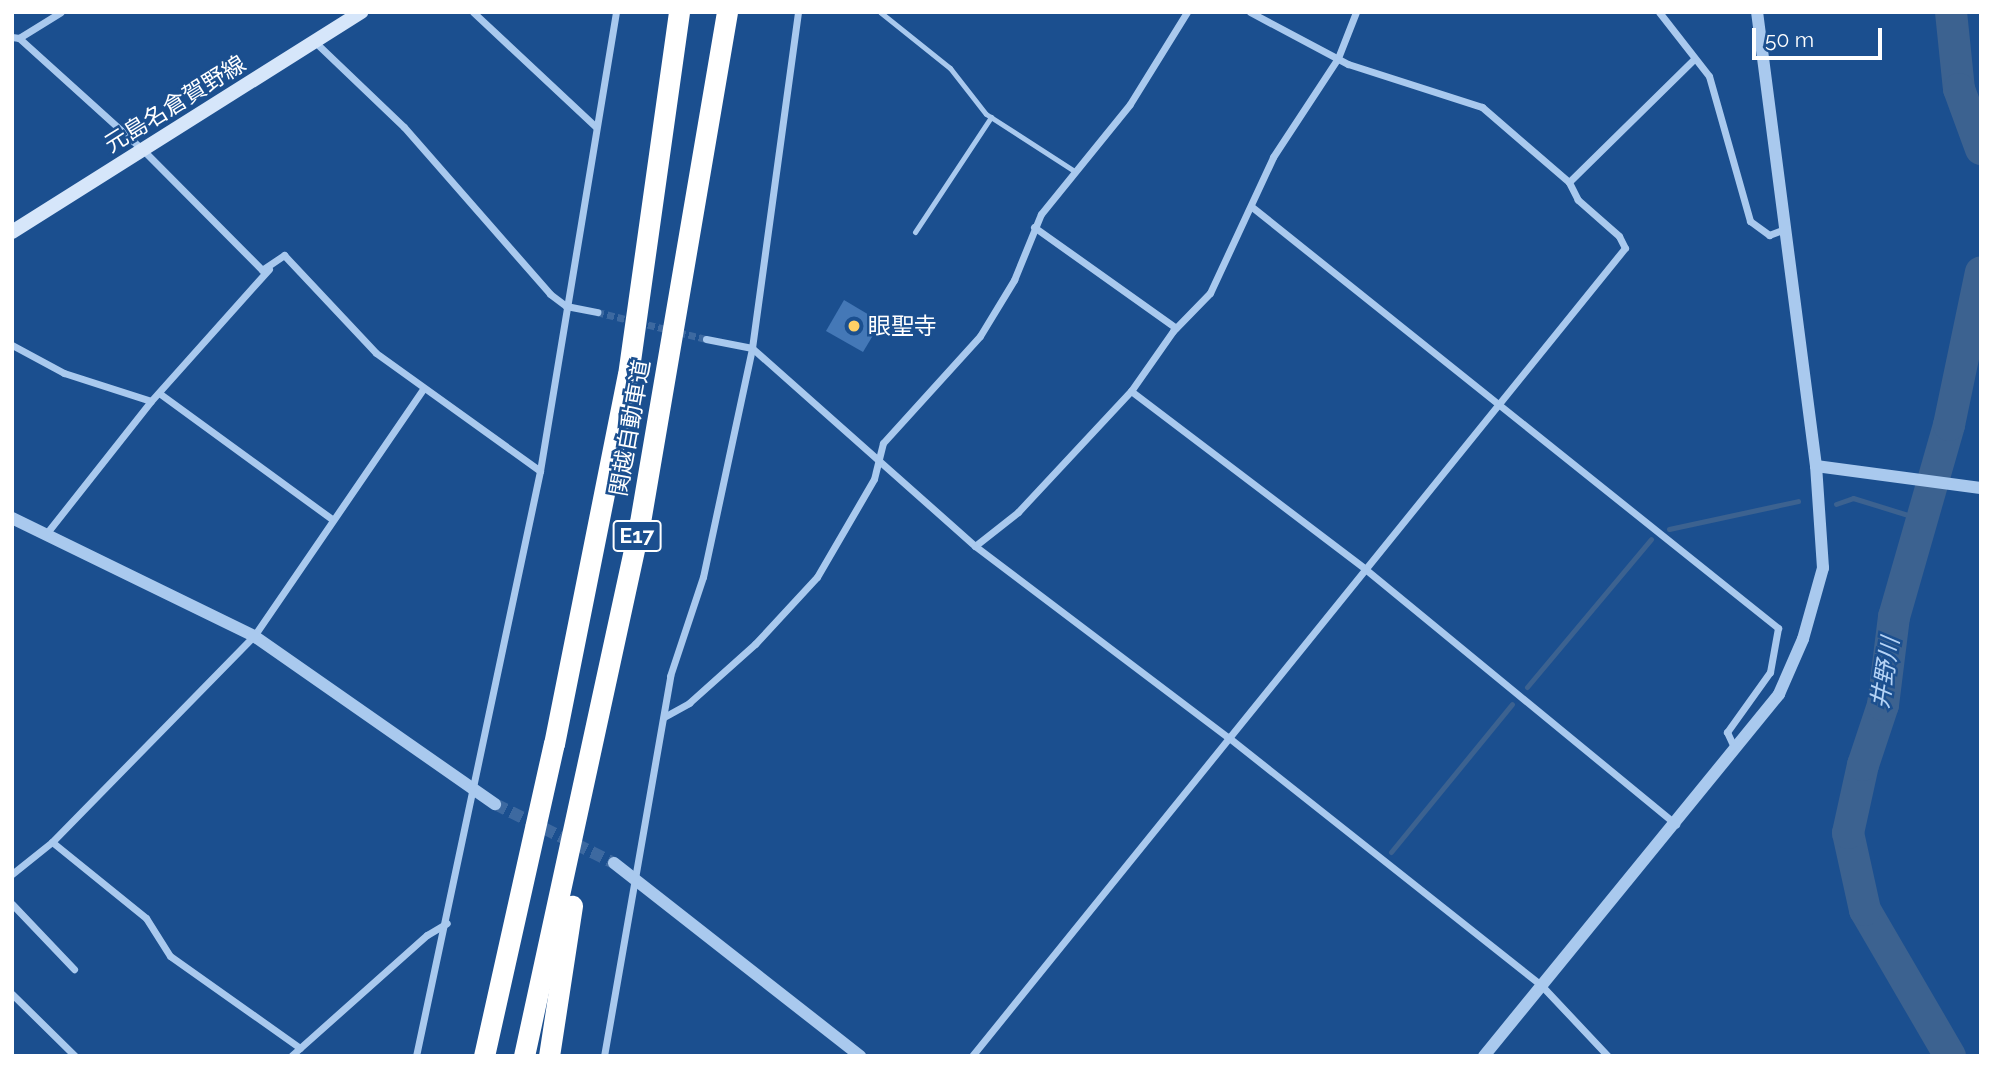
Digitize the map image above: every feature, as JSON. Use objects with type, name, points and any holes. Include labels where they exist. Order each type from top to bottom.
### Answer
[{"type":"highway","name":"関越自動車道","points":[[484,1056],[507,960],[628,375],[679,12]]},
{"type":"highway","name":"関越自動車道","points":[[524,1056],[592,755],[665,387],[727,12]]},
{"type":"highway","points":[[549,1056],[592,755]]},
{"type":"highway","points":[[476,1056],[507,960]]},
{"type":"main road","name":"元島名倉賀野線","points":[[12,232],[360,12]]},
{"type":"street","points":[[61,12],[16,38],[144,151],[262,270],[270,269]]},
{"type":"street","points":[[473,12],[596,127]]},
{"type":"street","points":[[416,1056],[447,923],[540,471],[616,12]]},
{"type":"street","points":[[604,1056],[670,676],[703,576],[752,348],[798,12]]},
{"type":"street","points":[[664,717],[689,703],[755,644],[817,577],[874,479],[883,443],[1000,307],[1034,227],[1073,170],[1130,104],[1187,12]]},
{"type":"street","points":[[972,1056],[1625,248],[1619,236],[1578,200],[1569,183],[1482,107],[1338,58],[1250,12]]},
{"type":"street","points":[[975,546],[1018,512],[1131,391],[1176,328],[1210,293],[1273,157],[1338,58],[1356,12]]},
{"type":"street","points":[[1659,12],[1715,90],[1751,221],[1769,235],[1782,230]]},
{"type":"street","points":[[1484,1056],[1676,824],[1779,694],[1804,639],[1824,568],[1816,466],[1782,230],[1757,12]]},
{"type":"street","points":[[315,41],[404,127],[550,294],[566,306],[597,312]]},
{"type":"street","points":[[1569,183],[1694,59]]},
{"type":"street","points":[[1252,207],[1499,402],[1778,628],[1770,672],[1727,733],[1735,750]]},
{"type":"street","points":[[1034,227],[1176,328]]},
{"type":"street","points":[[46,534],[151,401],[284,255],[376,353],[540,471]]},
{"type":"street","points":[[706,339],[752,348],[877,462],[975,546],[1228,737],[1541,985],[1608,1056]]},
{"type":"street","points":[[12,345],[64,373],[151,401]]},
{"type":"street","points":[[12,874],[51,842],[254,636],[423,389]]},
{"type":"street","points":[[1131,391],[1364,568],[1676,824]]},
{"type":"street","points":[[159,393],[333,520]]},
{"type":"street","points":[[1816,466],[1981,488]]},
{"type":"street","points":[[12,518],[254,636],[495,804]]},
{"type":"street","points":[[51,842],[146,918],[170,956],[300,1048]]},
{"type":"street","points":[[614,863],[637,876],[860,1056]]},
{"type":"street","points":[[12,904],[74,970]]},
{"type":"street","points":[[291,1056],[427,935],[447,923]]},
{"type":"street","points":[[12,994],[75,1056]]},
{"type":"lane","points":[[880,12],[950,68],[991,117],[1073,170]]},
{"type":"lane","points":[[915,232],[991,117]]},
{"type":"building","name":"眼聖寺","points":[[844,300],[881,322],[863,352],[826,331]]},
{"type":"waterway","name":"井野川","points":[[1951,12],[1959,89],[1981,149]]},
{"type":"waterway","name":"井野川","points":[[1950,1056],[1865,910],[1848,833],[1863,765],[1883,705],[1894,617],[1949,425],[1981,272]]},
{"type":"waterway","points":[[1836,504],[1853,498],[1921,519]]},
{"type":"waterway","points":[[1669,529],[1798,501]]},
{"type":"waterway","points":[[1527,687],[1651,539]]},
{"type":"waterway","points":[[1391,852],[1512,704]]},
{"type":"tunnel","points":[[597,312],[706,339]]},
{"type":"tunnel","points":[[495,804],[614,863]]},
{"type":"place","name":"眼聖寺","points":[[854,326]]}]
